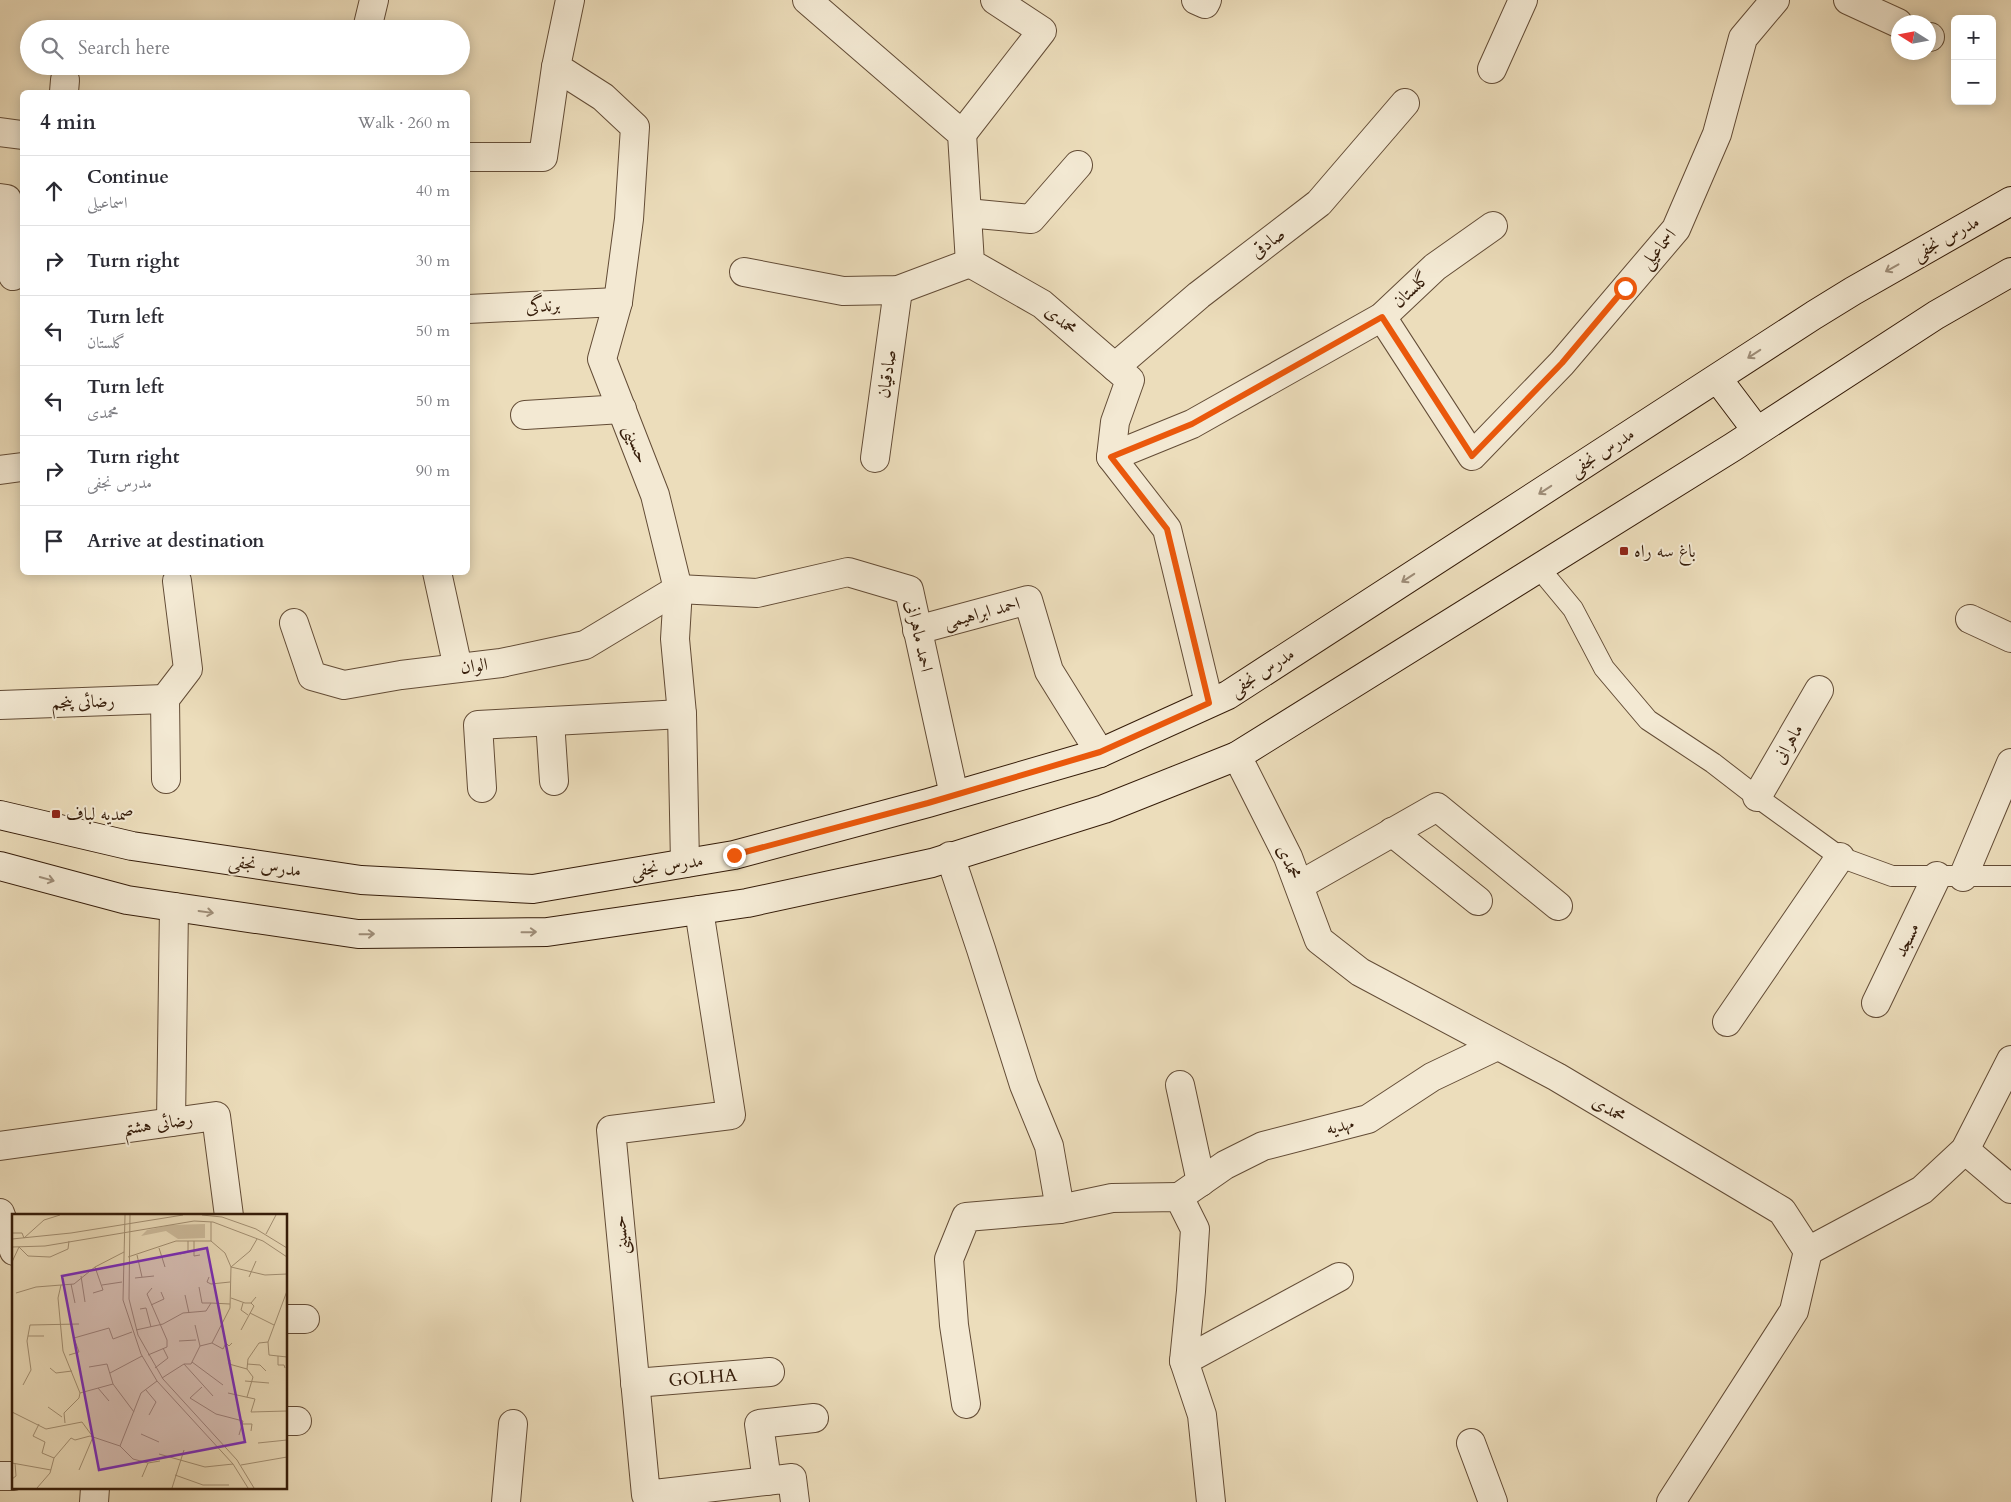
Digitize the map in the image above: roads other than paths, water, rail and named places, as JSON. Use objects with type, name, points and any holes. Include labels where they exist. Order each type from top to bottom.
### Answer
[{"type":"street","points":[[369,20],[374,0]]},
{"type":"street","points":[[470,157],[543,157],[556,67],[570,0]]},
{"type":"street","points":[[807,0],[962,134]]},
{"type":"street","points":[[744,272],[843,291],[898,290],[970,263],[962,134],[1042,31],[995,0]]},
{"type":"street","points":[[1196,0],[1205,4],[1207,0]]},
{"type":"street","points":[[1492,69],[1523,0]]},
{"type":"street","name":"اسماعیلی","points":[[1382,317],[1472,456],[1562,363],[1676,229],[1717,134],[1742,38],[1775,0]]},
{"type":"street","points":[[1848,0],[1891,20]]},
{"type":"street","name":"حسینی","points":[[556,67],[602,97],[635,126],[629,219],[618,302],[602,359],[655,495],[678,589],[675,639],[682,714],[685,863]]},
{"type":"street","name":"صادقی","points":[[1115,367],[1199,295],[1320,204],[1405,103]]},
{"type":"street","points":[[0,132],[20,135]]},
{"type":"street","points":[[967,214],[1031,220],[1078,164]]},
{"type":"street","points":[[0,198],[7,199],[13,276]]},
{"type":"street","name":"مدرس نجفی","points":[[0,815],[132,846],[361,880],[533,889],[734,855],[954,795],[1100,752],[1236,690],[1852,290],[2011,201]]},
{"type":"street","name":"گلستان","points":[[1111,457],[1192,424],[1382,317],[1435,267],[1493,226]]},
{"type":"street","name":"محمدی","points":[[970,263],[1042,304],[1130,380],[1115,422],[1111,457]]},
{"type":"street","points":[[0,866],[127,900],[358,934],[547,932],[747,903],[932,863],[1104,809],[1237,756],[1757,431],[1936,315],[2011,272]]},
{"type":"street","name":"صادقیان","points":[[875,458],[898,290]]},
{"type":"street","name":"برندگی","points":[[470,309],[618,302]]},
{"type":"street","points":[[1717,378],[1757,431]]},
{"type":"street","points":[[525,415],[622,409]]},
{"type":"street","points":[[1111,457],[1167,529],[1209,703]]},
{"type":"street","points":[[0,470],[20,467]]},
{"type":"street","name":"احمد ماهرانی","points":[[678,589],[758,593],[848,572],[909,590],[954,795]]},
{"type":"street","points":[[438,575],[458,668]]},
{"type":"street","points":[[166,779],[166,699],[188,669],[177,581]]},
{"type":"street","name":"الوان","points":[[294,623],[312,676],[344,685],[501,663],[585,644],[678,589]]},
{"type":"street","name":"احمد ابراهیمی","points":[[917,630],[1028,600],[1049,670],[1100,752]]},
{"type":"street","points":[[1970,620],[2011,638]]},
{"type":"street","name":"ماهرانی","points":[[1756,797],[1818,690]]},
{"type":"street","name":"رضائی پنجم","points":[[0,706],[166,699]]},
{"type":"street","points":[[482,788],[478,725],[682,714]]},
{"type":"street","points":[[550,721],[554,781]]},
{"type":"street","name":"محمدی","points":[[1237,756],[1288,857],[1319,940],[1360,972],[1557,1078],[1782,1210],[1808,1251]]},
{"type":"street","points":[[1950,876],[2011,764]]},
{"type":"street","points":[[1300,886],[1437,807],[1558,906]]},
{"type":"street","points":[[1392,832],[1478,901]]},
{"type":"street","points":[[950,856],[1024,1085],[1049,1146],[1060,1209]]},
{"type":"street","points":[[1727,1022],[1840,857]]},
{"type":"street","name":"مسجد","points":[[1876,1003],[1950,876]]},
{"type":"street","points":[[172,1122],[174,907]]},
{"type":"street","name":"حسینی","points":[[699,910],[731,1114],[611,1130],[646,1495],[792,1478],[795,1502]]},
{"type":"street","name":"مهدیه","points":[[1179,1198],[1225,1165],[1263,1146],[1368,1119],[1432,1077],[1497,1046]]},
{"type":"street","points":[[1671,1502],[1794,1311],[1808,1251],[1922,1190],[1964,1150],[2011,1060]]},
{"type":"street","points":[[1180,1085],[1201,1182]]},
{"type":"street","name":"رضائی هشتم","points":[[0,1146],[216,1116],[229,1214]]},
{"type":"street","points":[[1964,1150],[2011,1189]]},
{"type":"street","points":[[966,1404],[954,1325],[949,1259],[966,1217],[1060,1209],[1112,1198],[1179,1198],[1195,1229],[1184,1361],[1202,1415],[1211,1502]]},
{"type":"street","points":[[0,1212],[12,1245]]},
{"type":"street","points":[[1184,1361],[1339,1276]]},
{"type":"street","name":"GOLHA","points":[[635,1383],[770,1372]]},
{"type":"street","points":[[767,1481],[760,1424],[814,1418]]},
{"type":"street","points":[[506,1502],[513,1424]]},
{"type":"street","points":[[1471,1443],[1492,1502]]},
{"type":"lane","points":[[1539,568],[1573,610],[1604,668],[1648,720],[1713,763],[1756,797],[1840,857],[1892,876],[2011,876]]},
{"type":"place","name":"باغ سه راه","points":[[1624,551]]},
{"type":"place","name":"صمدیه لباف","points":[[56,814]]}]
